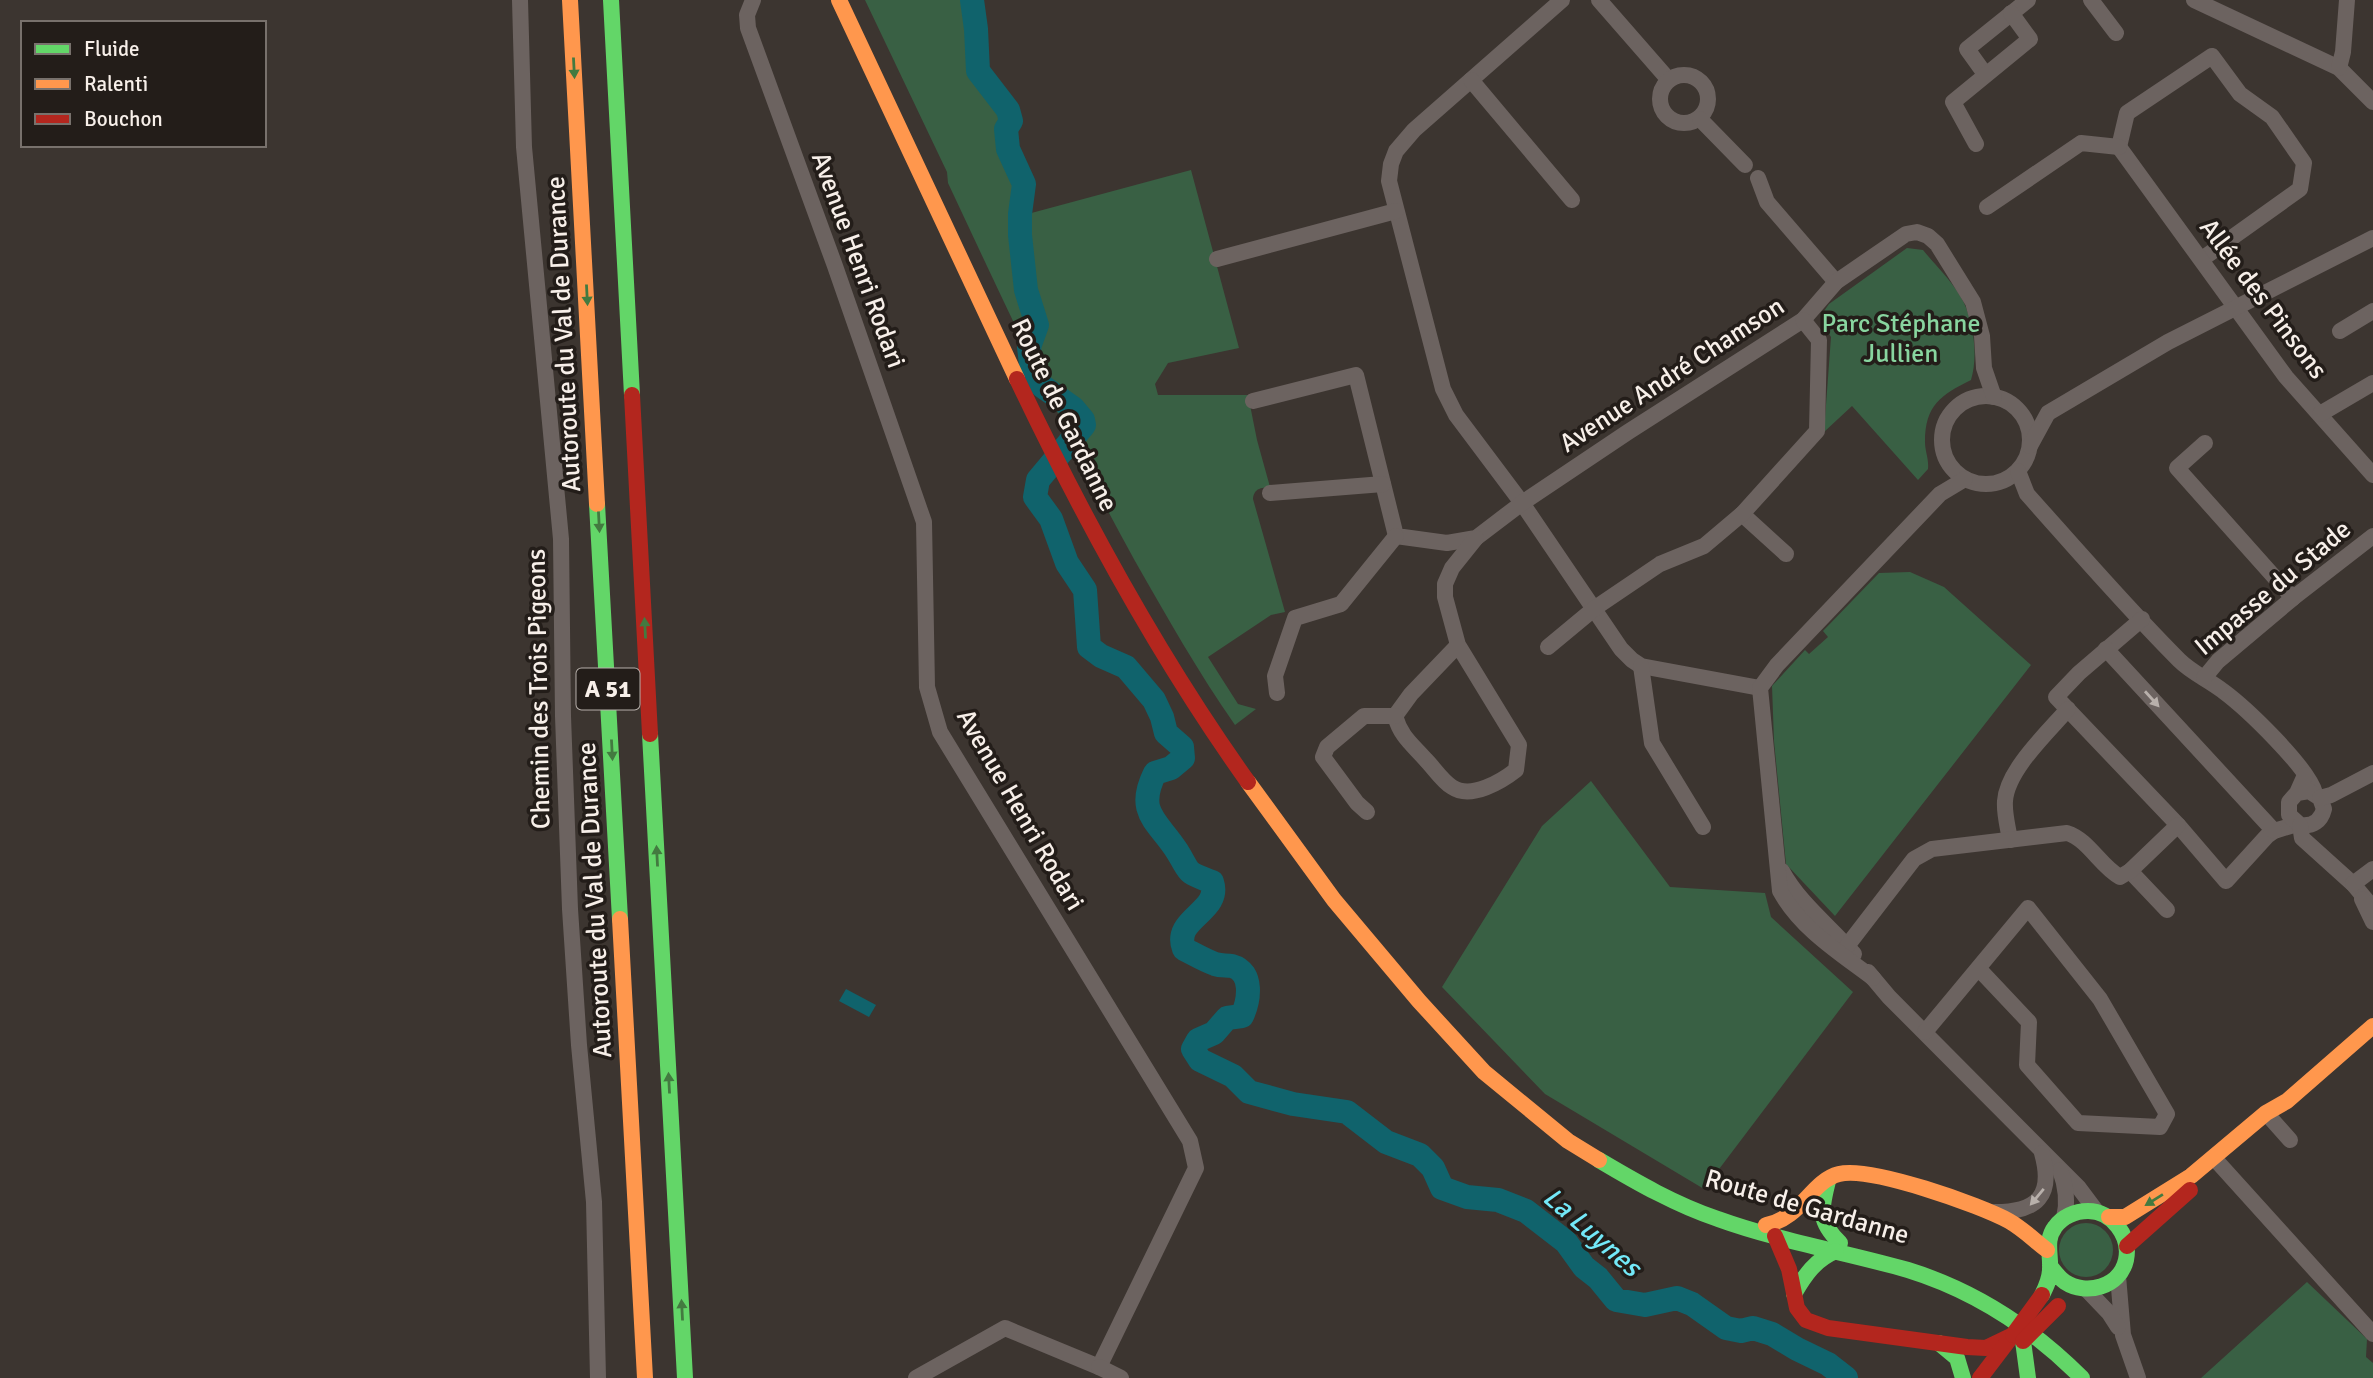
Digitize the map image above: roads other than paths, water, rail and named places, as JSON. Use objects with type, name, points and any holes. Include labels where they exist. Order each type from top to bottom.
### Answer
[{"type":"main road","name":"Autoroute du Val de Durance","points":[[570,0],[645,1378]]},
{"type":"main road","name":"A 51","points":[[611,0],[685,1378]]},
{"type":"main road","name":"Route de Gardanne","points":[[839,0],[1064,479],[1164,654],[1230,755],[1284,829],[1383,952],[1481,1055],[1531,1102],[1600,1153],[1656,1185],[1770,1231],[1912,1262],[1970,1285],[1994,1298],[2056,1341],[2094,1378]]},
{"type":"main road","points":[[2127,1246],[2216,1161],[2373,1026]]},
{"type":"main road","points":[[1994,1378],[2048,1282],[2052,1231],[2061,1221],[2085,1210],[2125,1216],[2133,1213],[2216,1161]]},
{"type":"main road","points":[[2018,1338],[1986,1348],[1828,1328],[1806,1320],[1797,1308],[1789,1269],[1770,1231],[1828,1181],[1840,1174],[1857,1173],[1899,1183],[1991,1212],[2010,1221],[2049,1258],[2062,1282],[2083,1290],[2098,1289],[2118,1276],[2125,1262],[2127,1246],[2124,1235],[2103,1214]]},
{"type":"main road","points":[[1794,1294],[1808,1269],[1822,1256],[1838,1247],[1825,1229],[1821,1216],[1828,1181]]},
{"type":"main road","points":[[2010,1221],[2061,1221]]},
{"type":"main road","name":"Route de Gardanne","points":[[1838,1247],[1966,1293],[2001,1312],[2052,1348],[2082,1378]]},
{"type":"main road","points":[[1980,1378],[2018,1338],[2083,1290]]},
{"type":"main road","points":[[2018,1338],[2028,1378]]},
{"type":"main road","points":[[1939,1343],[1957,1358],[1963,1378]]},
{"type":"street","name":"Chemin des Trois Pigeons","points":[[520,0],[524,147],[561,539],[563,716],[570,909],[579,1045],[594,1202],[598,1378]]},
{"type":"street","name":"Avenue Henri Rodari","points":[[753,0],[747,15],[748,29],[835,266],[924,522],[927,687],[940,732],[1190,1141],[1196,1168],[1100,1367]]},
{"type":"street","points":[[1562,0],[1413,130],[1396,151],[1391,164],[1389,181],[1443,389],[1456,415],[1522,503],[1621,649],[1632,660],[1641,666],[1760,688]]},
{"type":"street","points":[[1599,0],[1668,79]]},
{"type":"street","points":[[1985,74],[1967,49],[2028,0]]},
{"type":"street","points":[[2091,0],[2116,33]]},
{"type":"street","points":[[2194,0],[2339,68],[2373,102]]},
{"type":"street","points":[[2339,68],[2343,52],[2347,0]]},
{"type":"street","points":[[1976,144],[1953,102],[2030,39],[2011,13]]},
{"type":"street","points":[[1987,207],[2081,143],[2119,147],[2127,113],[2211,56],[2240,94],[2272,117],[2304,163],[2300,189],[2202,259]]},
{"type":"street","points":[[1689,74],[1705,84],[1710,103],[1700,119],[1682,124],[1665,116],[1659,98],[1668,79],[1689,74]]},
{"type":"street","points":[[1471,80],[1572,200]]},
{"type":"street","points":[[1700,119],[1745,165]]},
{"type":"street","name":"Allée des Pinsons","points":[[2119,147],[2286,377],[2373,475]]},
{"type":"street","points":[[1758,178],[1768,202],[1836,282]]},
{"type":"street","points":[[1217,260],[1396,211]]},
{"type":"street","name":"Avenue André Chamson","points":[[1395,716],[1400,732],[1452,788],[1470,791],[1479,789],[1516,770],[1519,745],[1458,645],[1445,597],[1445,584],[1452,568],[1476,538],[1522,503],[1803,320],[1836,282],[1906,234],[1917,232],[1928,236],[1937,244],[1973,302],[1983,336],[1984,368]]},
{"type":"street","points":[[1993,484],[2006,480],[2018,471],[2048,413],[2168,342],[2373,238]]},
{"type":"street","points":[[2340,331],[2373,311]]},
{"type":"street","points":[[1548,646],[1595,608],[1660,564],[1704,546],[1742,514],[1816,431],[1819,340],[1803,320]]},
{"type":"street","points":[[1984,368],[1994,397]]},
{"type":"street","points":[[1971,399],[1984,368]]},
{"type":"street","points":[[1253,401],[1356,375],[1396,536]]},
{"type":"street","points":[[2320,414],[2373,383]]},
{"type":"street","points":[[1940,494],[1944,456],[1941,440],[1944,425],[1952,412],[1971,399],[1994,397],[2008,402],[2020,412],[2026,422],[2030,446]]},
{"type":"street","points":[[2020,412],[2048,413]]},
{"type":"street","points":[[2205,443],[2177,468],[2293,598]]},
{"type":"street","points":[[1944,456],[1949,465],[1965,479],[2027,494]]},
{"type":"street","points":[[2018,471],[2027,494],[2141,620],[2182,663],[2225,692],[2272,737],[2312,781],[2323,799],[2318,821],[2274,831]]},
{"type":"street","points":[[1873,978],[1825,942],[1787,904],[1780,891],[1760,688],[1777,665],[1940,494],[1965,479]]},
{"type":"street","points":[[1270,493],[1383,484]]},
{"type":"street","points":[[1742,514],[1786,554]]},
{"type":"street","points":[[1396,536],[1447,543],[1476,538]]},
{"type":"street","points":[[1277,693],[1275,676],[1295,618],[1340,604],[1396,536]]},
{"type":"street","name":"Impasse du Stade","points":[[2204,678],[2218,662],[2293,598],[2373,536]]},
{"type":"street","points":[[2141,620],[2056,696],[2178,825],[2226,881],[2274,831],[2305,775]]},
{"type":"street","points":[[1367,812],[1357,803],[1323,757],[1326,747],[1364,716],[1395,716],[1411,694],[1458,645]]},
{"type":"street","points":[[2106,649],[2274,831]]},
{"type":"street","points":[[1641,666],[1652,743],[1703,827]]},
{"type":"street","points":[[2010,840],[2005,798],[2010,783],[2026,759],[2068,709]]},
{"type":"street","points":[[2323,799],[2373,773]]},
{"type":"street","points":[[2297,793],[2309,791],[2323,799]]},
{"type":"street","points":[[2288,809],[2292,820],[2303,824]]},
{"type":"street","points":[[2303,824],[2302,838],[2357,889],[2373,908]]},
{"type":"street","points":[[1847,946],[1914,859],[1932,849],[2067,833],[2076,836],[2110,871],[2120,877],[2130,871],[2178,825]]},
{"type":"street","points":[[1779,866],[1790,887],[1847,946],[1873,978],[2103,1214]]},
{"type":"street","points":[[2357,889],[2373,869]]},
{"type":"street","points":[[2130,871],[2167,910]]},
{"type":"street","points":[[2357,889],[2373,922]]},
{"type":"street","points":[[1925,1032],[1978,968],[2028,908],[2100,999],[2167,1114],[2160,1127],[2078,1123],[2027,1065],[2029,1022],[1978,968]]},
{"type":"street","points":[[2269,1116],[2290,1140]]},
{"type":"street","points":[[1991,1212],[2016,1212],[2031,1205],[2041,1195],[2047,1183],[2042,1150]]},
{"type":"street","points":[[2216,1161],[2373,1334]]},
{"type":"street","points":[[2059,1168],[2066,1190],[2061,1221]]},
{"type":"street","points":[[2118,1276],[2123,1335]]},
{"type":"street","points":[[2083,1290],[2109,1313],[2123,1335],[2138,1378]]},
{"type":"street","points":[[916,1378],[1005,1328],[1121,1378]]},
{"type":"water","points":[[846,989],[876,1005],[869,1017],[839,1001]]},
{"type":"waterway","name":"La Luynes","points":[[972,0],[978,71],[1008,110],[1011,121],[1006,129],[1008,149],[1024,184],[1020,235],[1026,290],[1037,325],[1029,347],[1031,364],[1042,386],[1073,408],[1084,425],[1038,480],[1035,497],[1051,519],[1067,563],[1085,590],[1089,647],[1101,656],[1126,667],[1154,700],[1166,733],[1182,747],[1183,758],[1171,768],[1155,773],[1147,798],[1151,816],[1187,868],[1193,874],[1212,882],[1210,901],[1185,930],[1182,938],[1184,949],[1215,964],[1239,969],[1247,981],[1248,995],[1242,1016],[1227,1018],[1214,1033],[1198,1040],[1193,1049],[1200,1060],[1233,1076],[1249,1092],[1293,1104],[1347,1112],[1386,1142],[1420,1155],[1433,1168],[1442,1188],[1467,1197],[1498,1200],[1526,1211],[1566,1242],[1584,1267],[1598,1278],[1616,1300],[1645,1305],[1677,1298],[1692,1304],[1726,1328],[1741,1331],[1753,1328],[1772,1334],[1828,1364],[1846,1378]]},
{"type":"park label","name":"Parc Stéphane Jullien","points":[[1901,339]]}]
